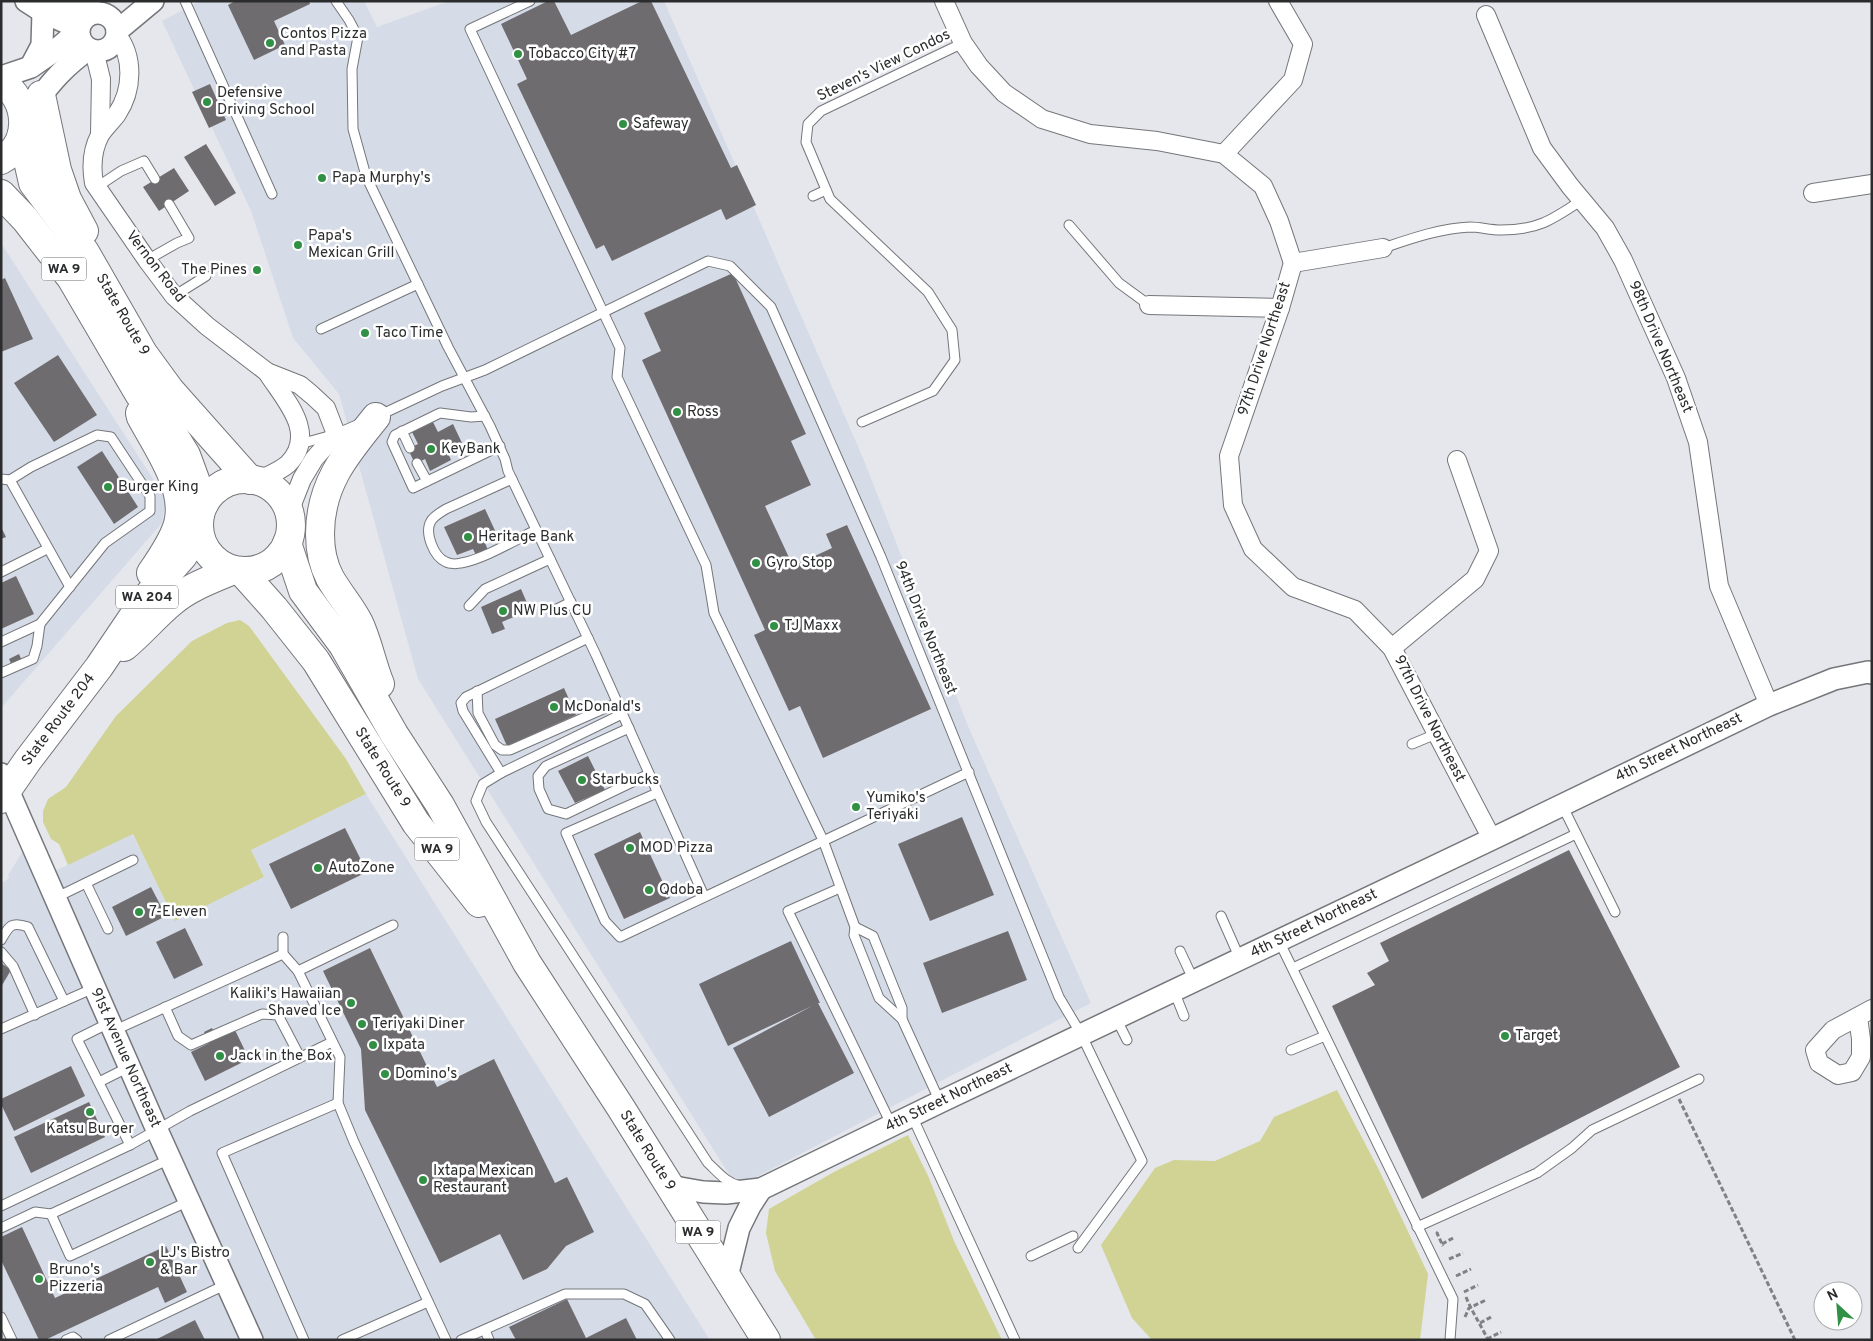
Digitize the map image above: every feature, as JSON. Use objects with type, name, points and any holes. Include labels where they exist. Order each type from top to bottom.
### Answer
[{"type":"main road","name":"State Route 9","points":[[1,82],[7,85],[16,95],[21,106],[33,183],[85,252],[149,360],[170,390],[254,480]]},
{"type":"main road","points":[[41,95],[57,170],[68,199],[86,236],[85,252]]},
{"type":"main road","points":[[1,160],[16,147],[23,126]]},
{"type":"main road","name":"State Route 9","points":[[1,194],[25,219],[71,278],[138,394],[186,455],[204,504]]},
{"type":"main road","points":[[99,667],[117,618],[162,557],[179,521],[180,502],[171,472],[141,416],[138,394]]},
{"type":"main road","points":[[376,417],[341,462],[328,488],[320,515],[320,548],[330,578],[359,624],[372,665],[392,710],[409,758]]},
{"type":"main road","points":[[254,480],[271,488],[282,498],[289,512],[291,522],[287,543],[280,555],[269,564],[255,570],[237,570],[220,564],[210,556],[203,544],[199,531],[199,517],[204,504],[218,488],[228,482],[254,480]]},
{"type":"main road","name":"State Route 204","points":[[3,787],[99,667],[145,599],[183,556],[199,531]]},
{"type":"main road","name":"State Route 9","points":[[287,543],[303,591],[343,646],[409,758],[440,805],[527,963],[766,1340]]},
{"type":"main road","name":"State Route 9","points":[[237,570],[274,608],[316,661],[416,823],[527,963]]},
{"type":"main road","name":"State Route 204","points":[[99,667],[140,634],[172,602],[197,586],[237,570]]},
{"type":"street","points":[[40,5],[109,23],[149,1]]},
{"type":"street","points":[[23,126],[41,95],[56,76],[72,61],[85,40],[84,17],[109,23],[153,1]]},
{"type":"street","points":[[944,1],[963,43],[979,66],[1004,93],[1042,119],[1090,134],[1157,141],[1224,154],[1264,186],[1292,263],[1383,248]]},
{"type":"street","points":[[1224,154],[1293,80],[1303,44],[1278,1]]},
{"type":"street","points":[[40,5],[102,51],[109,48],[114,42],[109,23]]},
{"type":"street","points":[[31,66],[42,45],[40,5]]},
{"type":"street","name":"98th Drive Northeast","points":[[1486,15],[1542,148],[1606,228],[1623,260],[1676,378],[1698,442],[1719,586],[1769,704]]},
{"type":"street","name":"Vernon Road","points":[[100,134],[118,113],[126,95],[130,77],[129,59],[124,44],[109,23]]},
{"type":"street","points":[[1,77],[31,66],[58,49],[85,40]]},
{"type":"street","name":"Vernon Road","points":[[85,40],[101,79],[100,134],[93,155],[92,169],[94,183],[146,260],[174,296],[207,326],[267,372],[300,385],[312,395],[326,408],[336,434]]},
{"type":"street","points":[[1813,193],[1872,184]]},
{"type":"street","name":"97th Drive Northeast","points":[[1292,263],[1280,308],[1229,456],[1233,505],[1253,549],[1293,587],[1355,610],[1392,648],[1492,839]]},
{"type":"street","points":[[1148,306],[1280,308]]},
{"type":"street","name":"Vernon Road","points":[[267,372],[298,420],[300,444]]},
{"type":"street","points":[[289,512],[302,479],[314,459],[336,434]]},
{"type":"street","points":[[254,480],[288,464],[300,444]]},
{"type":"street","points":[[1392,648],[1475,579],[1489,551],[1457,460]]},
{"type":"street","name":"4th Street Northeast","points":[[761,1189],[1081,1034],[1492,839],[1769,704],[1834,679],[1868,672],[1872,673]]},
{"type":"street","name":"91st Avenue Northeast","points":[[3,787],[252,1340]]},
{"type":"street","points":[[670,1186],[703,1192],[726,1193],[761,1189]]},
{"type":"street","points":[[727,1277],[739,1228],[761,1189]]},
{"type":"lane","points":[[185,1],[272,194]]},
{"type":"lane","points":[[336,1],[358,37],[352,69],[353,129],[366,176],[452,354],[500,446],[512,479],[588,638],[704,896]]},
{"type":"lane","points":[[345,1],[349,20]]},
{"type":"lane","points":[[530,1],[470,28],[620,348],[617,377],[706,565],[714,613],[823,840],[856,927],[854,936],[879,998],[902,1019],[940,1102]]},
{"type":"lane","name":"Steven's View Condos","points":[[862,422],[933,391],[955,360],[952,330],[928,292],[830,199],[806,142],[808,124],[821,111],[963,43]]},
{"type":"lane","points":[[97,187],[121,171],[144,161],[155,179]]},
{"type":"lane","points":[[812,196],[826,190]]},
{"type":"lane","points":[[1383,248],[1413,238],[1470,227],[1500,230],[1528,229],[1552,220],[1582,200]]},
{"type":"lane","points":[[146,260],[177,242],[189,238],[169,204]]},
{"type":"lane","points":[[1069,225],[1120,283],[1148,306]]},
{"type":"lane","name":"94th Drive Northeast","points":[[604,313],[708,261],[730,266],[771,307],[881,557],[1059,997],[1081,1034],[1142,1161],[1078,1248]]},
{"type":"lane","points":[[174,296],[206,276]]},
{"type":"lane","points":[[321,330],[418,284]]},
{"type":"lane","points":[[300,444],[336,434],[376,417],[484,370],[604,313]]},
{"type":"lane","points":[[485,416],[471,417],[440,413],[395,435],[392,442],[413,488],[500,446]]},
{"type":"lane","points":[[402,431],[410,448]]},
{"type":"lane","points":[[1,642],[40,624],[106,543],[150,510],[150,496],[110,438],[97,435],[6,480],[70,587]]},
{"type":"lane","points":[[417,463],[427,481]]},
{"type":"lane","points":[[512,479],[446,509],[437,515],[431,521],[429,527],[432,544],[440,558],[446,562],[462,563],[475,559],[536,530]]},
{"type":"lane","points":[[1,572],[48,549]]},
{"type":"lane","points":[[469,606],[485,589],[550,559]]},
{"type":"lane","points":[[555,610],[571,602]]},
{"type":"lane","points":[[1,674],[33,659],[40,624]]},
{"type":"lane","points":[[501,773],[463,711],[462,703],[466,697],[477,691],[588,638]]},
{"type":"lane","points":[[477,691],[478,713],[495,745],[502,750],[510,750],[617,703]]},
{"type":"lane","points":[[622,714],[501,773],[483,784],[476,801],[486,822],[708,1163],[733,1185],[761,1189]]},
{"type":"lane","points":[[629,728],[546,766],[538,776],[539,790],[548,809],[566,814],[649,774]]},
{"type":"lane","points":[[1412,744],[1436,734]]},
{"type":"lane","points":[[657,793],[566,833],[606,920],[620,937],[969,772]]},
{"type":"lane","points":[[1562,805],[1615,912]]},
{"type":"lane","points":[[1293,968],[1576,834]]},
{"type":"lane","points":[[54,898],[133,860]]},
{"type":"lane","points":[[86,883],[108,929]]},
{"type":"lane","points":[[840,888],[788,911],[892,1126]]},
{"type":"lane","points":[[1221,916],[1240,959]]},
{"type":"lane","points":[[1,940],[9,927],[18,924],[28,927],[64,1002]]},
{"type":"lane","points":[[298,971],[393,925]]},
{"type":"lane","points":[[856,927],[873,936],[902,1008],[902,1019]]},
{"type":"lane","points":[[283,937],[282,954],[298,971],[340,1057],[338,1103],[354,1142],[446,1340]]},
{"type":"lane","points":[[1279,941],[1453,1300],[1450,1340]]},
{"type":"lane","points":[[1180,951],[1194,981]]},
{"type":"lane","points":[[1,952],[13,966],[35,1014]]},
{"type":"lane","points":[[130,1144],[77,1039],[165,1007],[282,954]]},
{"type":"lane","points":[[1,1029],[94,988]]},
{"type":"lane","points":[[1174,991],[1184,1016]]},
{"type":"lane","points":[[165,1007],[178,1036],[191,1045],[262,1014],[278,1015],[300,1057]]},
{"type":"lane","points":[[1116,1018],[1127,1040]]},
{"type":"lane","points":[[1291,1050],[1325,1036]]},
{"type":"lane","points":[[1,1206],[130,1144],[190,1111],[332,1042]]},
{"type":"lane","points":[[99,1082],[129,1068]]},
{"type":"lane","points":[[1417,1227],[1537,1173],[1572,1148],[1592,1130],[1699,1079]]},
{"type":"lane","points":[[304,1340],[222,1153],[338,1103]]},
{"type":"lane","points":[[912,1116],[1014,1340]]},
{"type":"lane","points":[[1,1228],[35,1212],[51,1214],[170,1159]]},
{"type":"lane","points":[[51,1214],[70,1256],[190,1201]]},
{"type":"lane","points":[[1031,1256],[1073,1236]]},
{"type":"lane","points":[[109,1340],[227,1284]]},
{"type":"lane","points":[[461,1340],[565,1294],[624,1294],[645,1304],[670,1340]]},
{"type":"lane","points":[[342,1340],[428,1302]]},
{"type":"lane","points":[[1,1316],[12,1340]]},
{"type":"lane","points":[[485,1330],[489,1340]]},
{"type":"lane","points":[[66,1340],[73,1337],[77,1340]]},
{"type":"path","points":[[1674,1090],[1795,1340]]},
{"type":"path","points":[[1442,1244],[1456,1237]]},
{"type":"path","points":[[1449,1259],[1463,1253]]},
{"type":"path","points":[[1456,1276],[1471,1269]]},
{"type":"path","points":[[1464,1292],[1478,1285]]},
{"type":"path","points":[[1470,1308],[1486,1300]]},
{"type":"path","points":[[1480,1323],[1494,1316]]},
{"type":"path","points":[[1487,1339],[1501,1332]]},
{"type":"shaded area","points":[[200,1],[364,1],[377,27],[449,1],[664,1],[863,458],[968,726],[1091,1003],[737,1187],[418,679],[339,394],[293,338],[251,211],[162,21]]},
{"type":"shaded area","points":[[1,243],[166,499],[162,523],[1,708]]},
{"type":"shaded area","points":[[366,794],[710,1340],[1,1340],[1,884],[9,878],[8,875],[30,840],[45,876],[132,833],[175,920],[264,877],[251,850]]},
{"type":"green space","points":[[240,620],[249,626],[346,759],[366,794],[251,850],[264,877],[175,921],[133,834],[68,865],[59,844],[51,839],[43,822],[43,811],[48,799],[66,787],[116,716],[192,641],[227,623]]},
{"type":"green space","points":[[1337,1090],[1379,1170],[1428,1274],[1420,1340],[1152,1340],[1132,1318],[1101,1245],[1155,1168],[1174,1160],[1215,1161],[1260,1141],[1274,1117]]},
{"type":"green space","points":[[908,1135],[929,1178],[954,1241],[1002,1340],[816,1340],[775,1271],[766,1233],[769,1209],[834,1172]]},
{"type":"building","points":[[235,1],[309,1],[310,4],[274,21],[285,45],[254,60],[228,5]]},
{"type":"building","name":"Safeway","points":[[548,1],[554,1],[571,35],[642,1],[651,1],[731,168],[737,165],[756,205],[726,220],[721,209],[612,261],[604,245],[596,249],[517,84],[527,79],[501,24]]},
{"type":"building","points":[[210,84],[226,120],[209,128],[192,92]]},
{"type":"building","points":[[206,144],[236,193],[215,206],[184,157]]},
{"type":"building","points":[[174,168],[189,191],[159,211],[143,187]]},
{"type":"building","points":[[733,273],[806,434],[791,441],[811,485],[765,506],[793,566],[832,548],[826,534],[847,525],[931,709],[823,758],[800,706],[789,711],[754,635],[765,630],[642,360],[661,351],[644,313]]},
{"type":"building","points":[[5,278],[33,339],[1,352],[1,280]]},
{"type":"building","points":[[58,355],[97,415],[54,442],[14,383]]},
{"type":"building","points":[[433,422],[438,432],[453,424],[462,443],[447,451],[451,460],[430,471],[425,459],[415,464],[408,449],[418,444],[412,432]]},
{"type":"building","name":"Burger King","points":[[102,451],[138,507],[114,524],[77,467]]},
{"type":"building","points":[[485,509],[498,537],[485,543],[488,550],[476,555],[473,549],[457,555],[444,527]]},
{"type":"building","points":[[1,527],[6,537],[1,539]]},
{"type":"building","points":[[16,576],[34,614],[1,629],[1,583]]},
{"type":"building","points":[[521,589],[530,610],[502,622],[505,629],[492,634],[481,607]]},
{"type":"building","points":[[19,654],[22,661],[12,666],[9,659]]},
{"type":"building","points":[[564,688],[576,715],[507,746],[495,719]]},
{"type":"building","name":"Starbucks","points":[[588,756],[605,790],[575,803],[558,771]]},
{"type":"building","points":[[962,817],[994,895],[930,921],[898,844]]},
{"type":"building","name":"AutoZone","points":[[345,828],[367,872],[291,909],[269,864]]},
{"type":"building","points":[[640,832],[670,898],[624,919],[594,854]]},
{"type":"building","name":"Target","points":[[1569,850],[1680,1067],[1422,1199],[1332,1006],[1375,985],[1367,973],[1389,961],[1380,943]]},
{"type":"building","name":"7-Eleven","points":[[151,887],[166,916],[126,936],[112,907]]},
{"type":"building","points":[[185,928],[203,965],[174,979],[156,942]]},
{"type":"building","points":[[1008,931],[1027,980],[942,1013],[923,963]]},
{"type":"building","points":[[791,941],[820,1003],[818,1003],[854,1073],[769,1117],[733,1048],[812,1006],[728,1046],[699,984]]},
{"type":"building","points":[[370,948],[437,1087],[494,1059],[555,1183],[567,1177],[594,1232],[566,1246],[547,1269],[523,1280],[500,1234],[440,1263],[365,1110],[361,1049],[323,971]]},
{"type":"building","points":[[1,963],[11,970],[1,987]]},
{"type":"building","name":"Jack in the Box","points":[[212,1028],[217,1039],[235,1030],[249,1059],[205,1081],[191,1052],[209,1043],[204,1032]]},
{"type":"building","points":[[71,1066],[85,1096],[14,1131],[1,1104],[1,1099]]},
{"type":"building","points":[[89,1102],[105,1137],[31,1173],[14,1137]]},
{"type":"building","points":[[22,1227],[55,1298],[166,1246],[187,1292],[165,1303],[158,1287],[45,1340],[39,1340],[1,1260],[1,1237]]},
{"type":"building","points":[[567,1299],[586,1338],[626,1318],[637,1340],[516,1340],[509,1327]]},
{"type":"building","points":[[195,1320],[205,1340],[155,1340]]},
{"type":"place","name":"Contos Pizza and Pasta","points":[[270,43]]},
{"type":"place","name":"Tobacco City #7","points":[[518,54]]},
{"type":"place","name":"Defensive Driving School","points":[[207,102]]},
{"type":"place","name":"Safeway","points":[[623,124]]},
{"type":"place","name":"Papa Murphy's","points":[[322,178]]},
{"type":"place","name":"Papa's Mexican Grill","points":[[298,245]]},
{"type":"place","name":"The Pines","points":[[257,270]]},
{"type":"place","name":"Taco Time","points":[[365,333]]},
{"type":"place","name":"Ross","points":[[677,412]]},
{"type":"place","name":"KeyBank","points":[[431,449]]},
{"type":"place","name":"Burger King","points":[[108,487]]},
{"type":"place","name":"Heritage Bank","points":[[468,537]]},
{"type":"place","name":"Gyro Stop","points":[[756,563]]},
{"type":"place","name":"NW Plus CU","points":[[503,611]]},
{"type":"place","name":"TJ Maxx","points":[[774,626]]},
{"type":"place","name":"McDonald's","points":[[554,707]]},
{"type":"place","name":"Starbucks","points":[[582,780]]},
{"type":"place","name":"Yumiko's Teriyaki","points":[[856,807]]},
{"type":"place","name":"MOD Pizza","points":[[630,848]]},
{"type":"place","name":"AutoZone","points":[[318,868]]},
{"type":"place","name":"Qdoba","points":[[649,890]]},
{"type":"place","name":"7-Eleven","points":[[139,912]]},
{"type":"place","name":"Kaliki's Hawaiian Shaved Ice","points":[[351,1003]]},
{"type":"place","name":"Teriyaki Diner","points":[[362,1024]]},
{"type":"place","name":"Target","points":[[1505,1036]]},
{"type":"place","name":"Ixpata","points":[[373,1045]]},
{"type":"place","name":"Jack in the Box","points":[[220,1056]]},
{"type":"place","name":"Domino's","points":[[385,1074]]},
{"type":"place","name":"Katsu Burger","points":[[90,1112]]},
{"type":"place","name":"Ixtapa Mexican Restaurant","points":[[423,1180]]},
{"type":"place","name":"LJ's Bistro & Bar","points":[[150,1262]]},
{"type":"place","name":"Bruno's Pizzeria","points":[[39,1279]]}]
